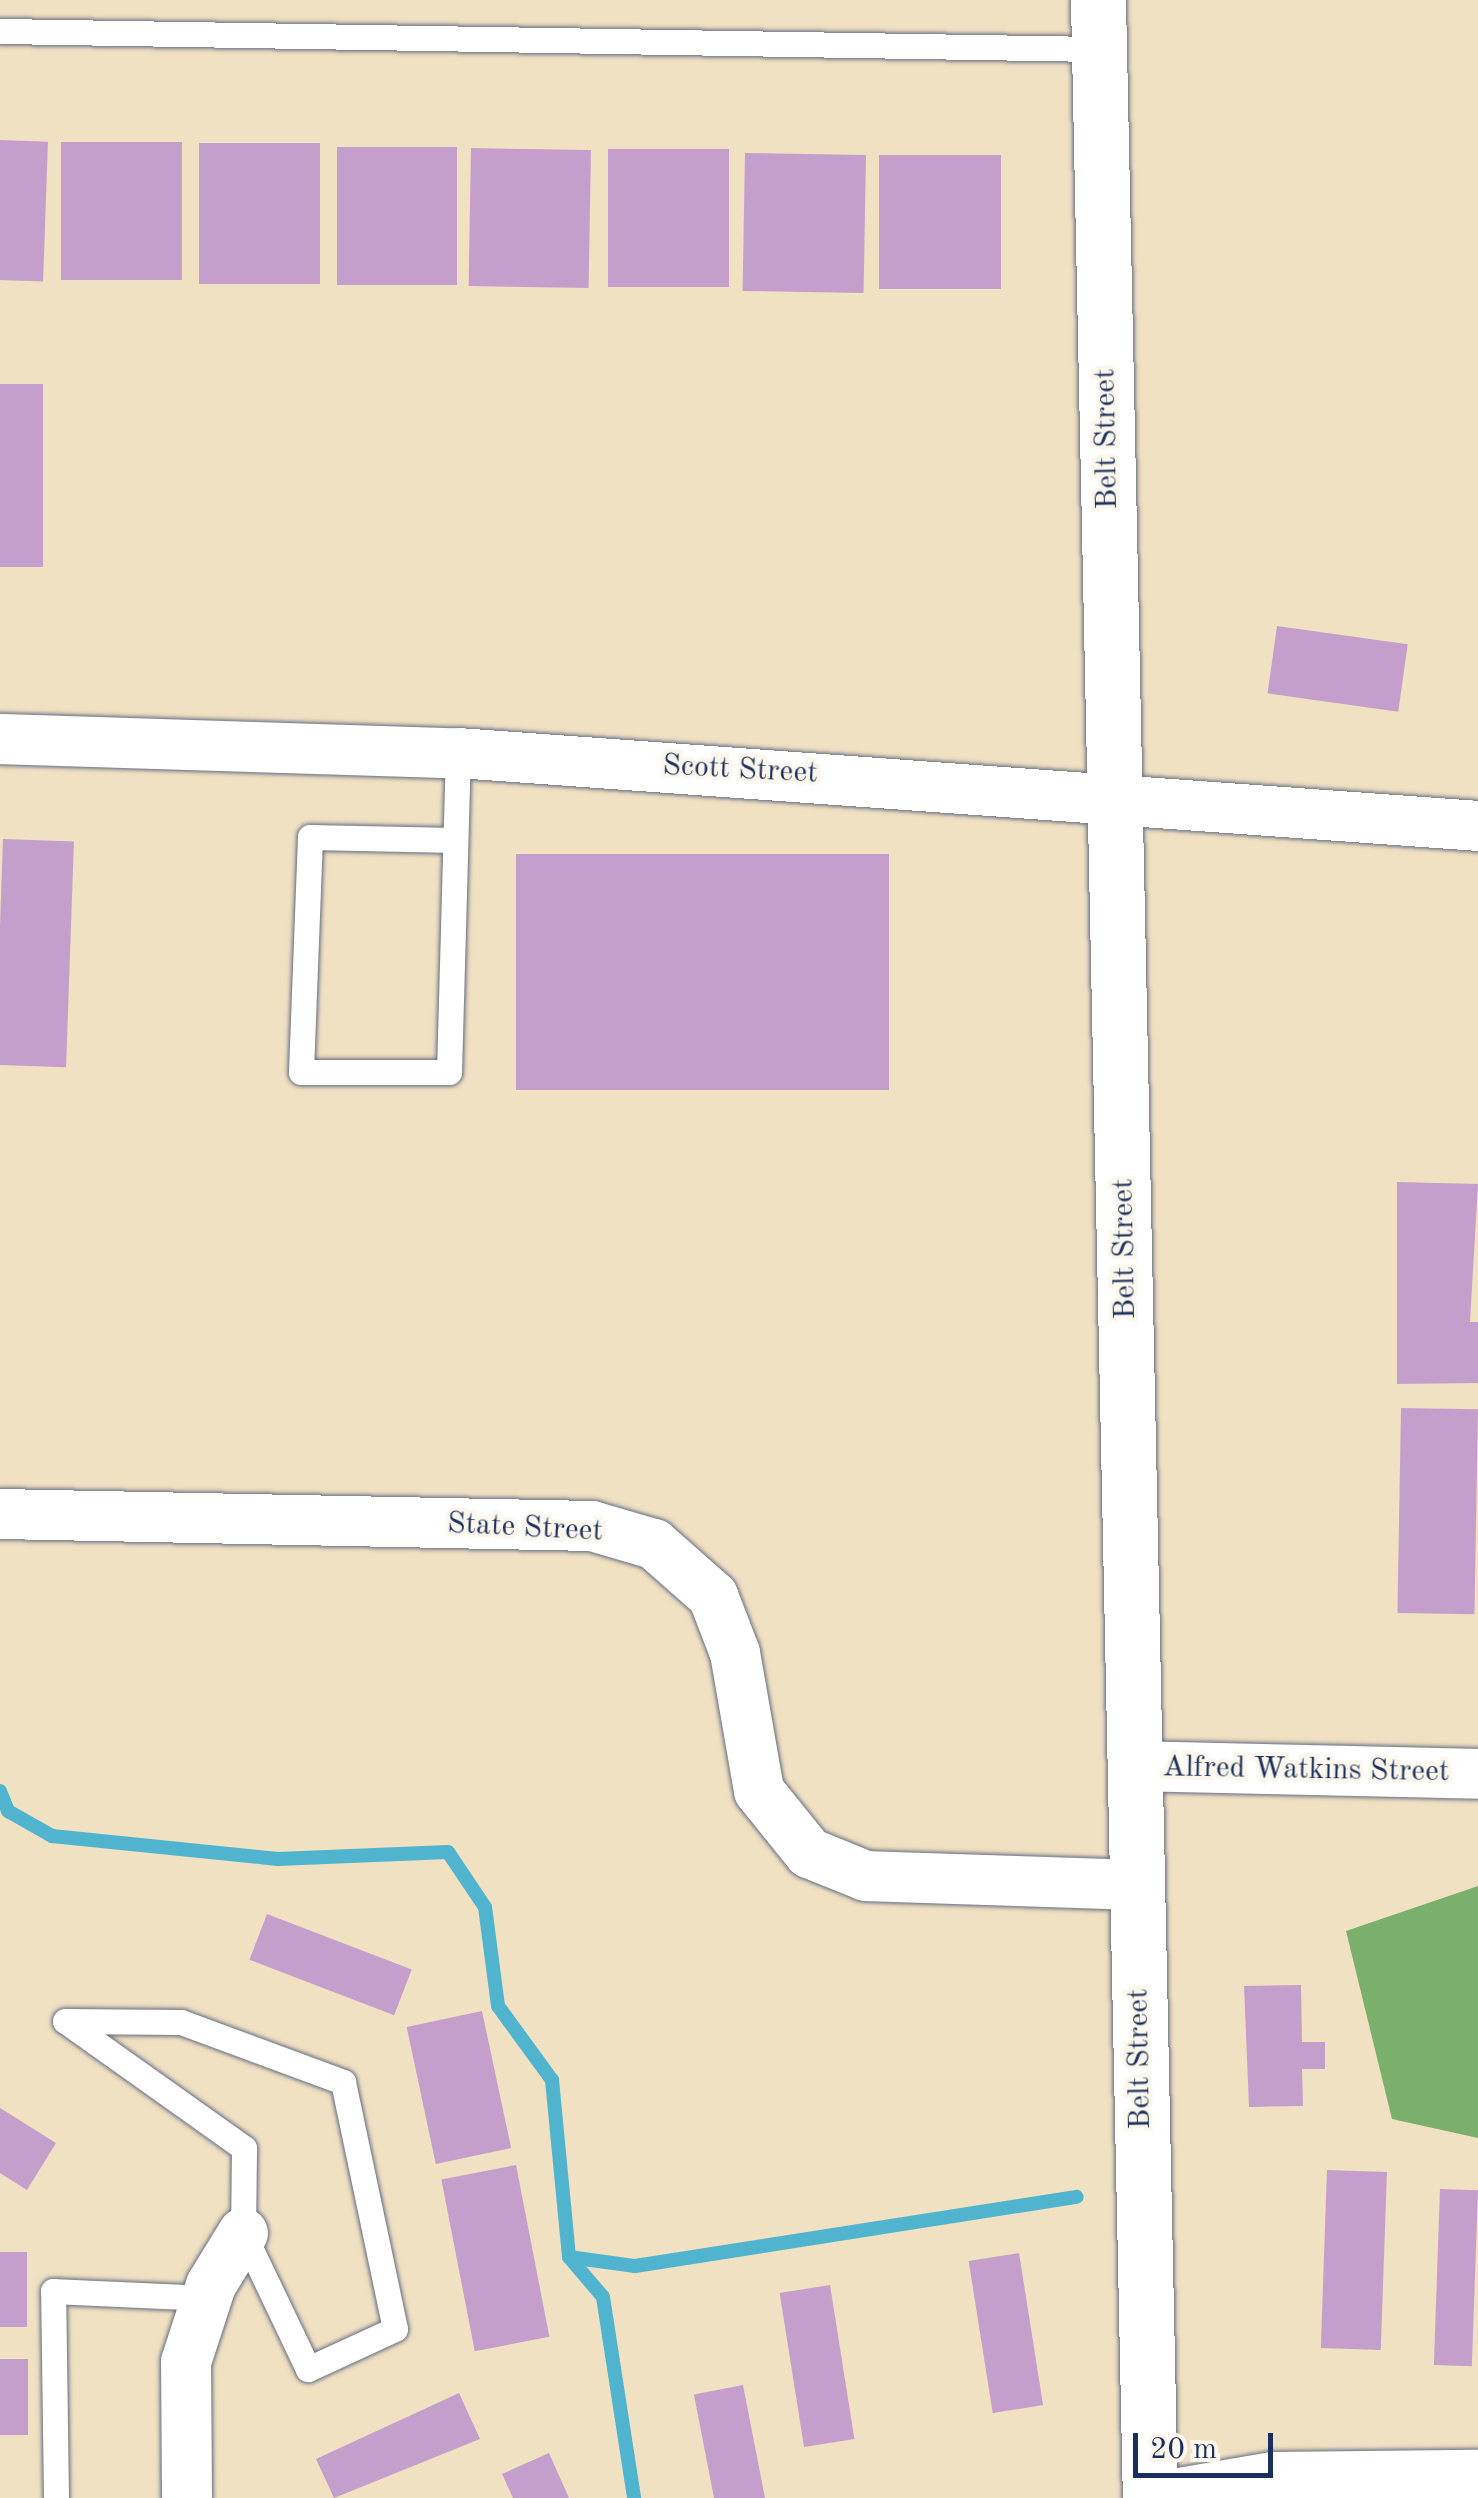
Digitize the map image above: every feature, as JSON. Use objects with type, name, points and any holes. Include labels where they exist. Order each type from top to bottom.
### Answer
[{"type":"street","name":"Belt Street","points":[[1098,24],[1150,2498]]},
{"type":"street","name":"Scott Street","points":[[0,739],[458,753],[1114,794],[1478,826]]},
{"type":"street","name":"State Street","points":[[0,1514],[592,1526],[654,1544],[714,1596],[735,1653],[758,1792],[809,1853],[866,1876],[1136,1885]]},
{"type":"street","name":"Alfred Watkins Street","points":[[1134,1766],[1478,1774]]},
{"type":"street","points":[[187,2498],[186,2362],[207,2298],[243,2233]]},
{"type":"street","points":[[1150,2498],[1273,2476],[1478,2475]]},
{"type":"lane","points":[[0,30],[1098,24]]},
{"type":"lane","points":[[455,840],[310,836],[301,1072],[449,1072],[458,753]]},
{"type":"lane","points":[[65,2021],[181,2022],[343,2082],[395,2329],[308,2368],[243,2233],[244,2148],[65,2021]]},
{"type":"lane","points":[[56,2498],[54,2291],[207,2298]]},
{"type":"green space","points":[[1478,1886],[1478,2138],[1392,2119],[1346,1931]]},
{"type":"building","points":[[0,140],[48,142],[43,282],[0,280]]},
{"type":"building","points":[[61,142],[182,142],[182,280],[61,280]]},
{"type":"building","points":[[199,143],[320,143],[320,284],[199,284]]},
{"type":"building","points":[[337,147],[457,147],[457,285],[337,285]]},
{"type":"building","points":[[471,148],[591,150],[589,288],[469,286]]},
{"type":"building","points":[[608,149],[729,149],[729,287],[608,287]]},
{"type":"building","points":[[745,153],[866,155],[864,293],[743,291]]},
{"type":"building","points":[[879,155],[1001,155],[1001,289],[879,289]]},
{"type":"building","points":[[0,384],[43,384],[43,567],[0,567]]},
{"type":"building","points":[[1277,626],[1408,644],[1398,712],[1268,693]]},
{"type":"building","points":[[3,839],[74,841],[66,1067],[0,1065]]},
{"type":"building","points":[[516,854],[889,854],[889,1090],[516,1090]]},
{"type":"building","points":[[1397,1182],[1478,1184],[1470,1322],[1478,1322],[1478,1383],[1397,1384]]},
{"type":"building","points":[[1401,1408],[1478,1409],[1474,1614],[1397,1613]]},
{"type":"building","points":[[267,1914],[412,1970],[394,2015],[249,1960]]},
{"type":"building","points":[[1301,1985],[1302,2042],[1325,2042],[1325,2069],[1302,2069],[1303,2106],[1249,2107],[1244,1986]]},
{"type":"building","points":[[482,2011],[511,2148],[436,2164],[407,2027]]},
{"type":"building","points":[[0,2108],[56,2143],[27,2190],[0,2173]]},
{"type":"building","points":[[516,2165],[549,2337],[475,2351],[441,2180]]},
{"type":"building","points":[[1327,2170],[1387,2172],[1381,2350],[1321,2348]]},
{"type":"building","points":[[1440,2189],[1478,2190],[1472,2366],[1434,2365]]},
{"type":"building","points":[[0,2252],[27,2252],[27,2327],[0,2327]]},
{"type":"building","points":[[1019,2253],[1043,2405],[993,2413],[969,2261]]},
{"type":"building","points":[[830,2285],[854,2439],[804,2447],[780,2293]]},
{"type":"building","points":[[0,2359],[28,2359],[28,2435],[0,2435]]},
{"type":"building","points":[[743,2385],[765,2498],[714,2498],[694,2395]]},
{"type":"building","points":[[459,2393],[480,2439],[334,2498],[316,2459]]},
{"type":"building","points":[[549,2453],[569,2498],[513,2498],[502,2474]]},
{"type":"waterway","points":[[0,1791],[8,1811],[52,1836],[278,1859],[448,1852],[485,1907],[498,2006],[552,2080],[569,2257],[603,2297],[634,2498]]},
{"type":"waterway","points":[[569,2257],[635,2266],[1077,2197]]}]
